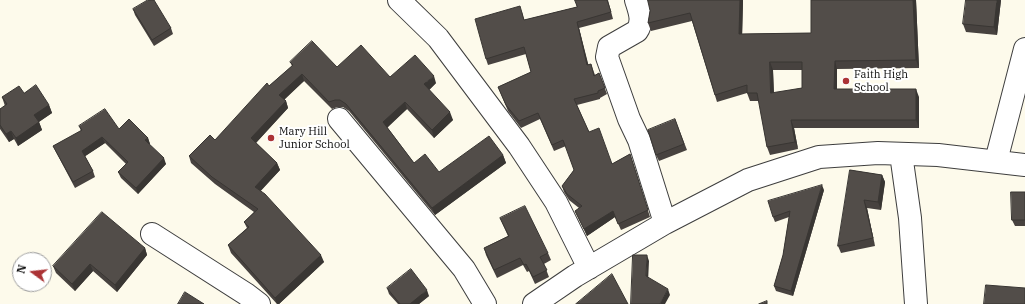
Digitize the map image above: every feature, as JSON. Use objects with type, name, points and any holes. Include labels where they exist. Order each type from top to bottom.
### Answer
[{"type":"street","points":[[398,0],[438,38],[519,146],[556,202],[589,268]]},
{"type":"street","points":[[636,0],[641,21],[640,26],[637,30],[609,47],[607,57],[629,119],[639,140],[665,223]]},
{"type":"street","points":[[996,161],[1025,49]]},
{"type":"street","points":[[339,119],[464,269],[485,304]]},
{"type":"street","points":[[534,304],[589,268],[665,223],[748,180],[819,157],[878,153],[938,155],[1025,165]]},
{"type":"street","points":[[901,154],[910,218],[916,304]]},
{"type":"street","points":[[152,234],[246,294],[259,304]]},
{"type":"building","points":[[148,0],[154,0],[171,28],[152,40],[133,9]]},
{"type":"building","points":[[575,0],[607,0],[611,12],[577,22],[587,65],[591,64],[594,76],[599,73],[605,88],[598,91],[598,93],[574,99],[589,132],[599,128],[612,164],[630,154],[648,210],[618,224],[613,211],[584,229],[575,211],[582,206],[567,194],[562,186],[574,170],[563,140],[552,145],[538,113],[519,121],[506,105],[498,87],[531,72],[524,47],[486,59],[475,19],[520,6],[524,20],[577,7]]},
{"type":"building","points":[[648,0],[740,0],[739,34],[811,33],[811,0],[913,0],[916,60],[835,61],[834,89],[916,89],[916,120],[791,120],[795,142],[767,147],[757,93],[747,93],[747,85],[715,95],[690,13],[648,23],[650,11]],"holes":[[[770,62],[802,62],[802,88],[771,93]]]},
{"type":"building","points":[[966,0],[997,0],[994,27],[963,24]]},
{"type":"building","points":[[312,41],[337,67],[361,45],[390,77],[415,55],[434,76],[424,84],[450,112],[432,130],[405,102],[383,122],[414,163],[425,154],[439,172],[489,136],[503,155],[432,208],[346,104],[340,100],[329,102],[302,74],[279,95],[286,101],[251,138],[277,163],[255,187],[265,194],[321,255],[275,298],[228,245],[249,227],[244,222],[258,209],[212,177],[189,156],[210,135],[215,140],[267,83],[269,86],[293,65],[290,62]]},
{"type":"building","points":[[36,85],[49,105],[34,115],[39,122],[16,138],[11,131],[6,134],[0,125],[0,109],[7,104],[2,97],[19,86],[24,93]]},
{"type":"building","points":[[105,109],[119,129],[129,119],[148,138],[145,140],[164,158],[136,188],[118,172],[128,162],[102,137],[82,151],[93,171],[73,182],[53,146],[82,130],[79,126]]},
{"type":"building","points":[[675,119],[684,144],[656,155],[648,130]]},
{"type":"building","points":[[850,170],[882,175],[878,202],[864,200],[873,238],[838,246]]},
{"type":"building","points":[[822,185],[791,291],[774,286],[783,255],[790,211],[773,217],[768,201]]},
{"type":"building","points":[[1011,192],[1025,192],[1025,220],[1012,220]]},
{"type":"building","points":[[525,206],[548,253],[540,257],[547,270],[533,277],[526,264],[524,265],[520,258],[494,270],[484,248],[509,236],[500,218]]},
{"type":"building","points":[[102,212],[145,248],[115,285],[90,264],[72,284],[53,266]]},
{"type":"building","points":[[633,255],[647,255],[646,276],[668,289],[660,304],[631,304]]},
{"type":"building","points":[[411,269],[427,290],[410,304],[400,304],[387,288]]},
{"type":"building","points":[[612,274],[628,304],[576,304]]},
{"type":"building","points":[[986,285],[1025,288],[1025,304],[984,304]]},
{"type":"building","points":[[185,292],[204,304],[178,304]]},
{"type":"building","points":[[767,301],[767,304],[759,304]]},
{"type":"place","name":"Faith High School","points":[[846,81]]},
{"type":"place","name":"Mary Hill Junior School","points":[[271,138]]}]
